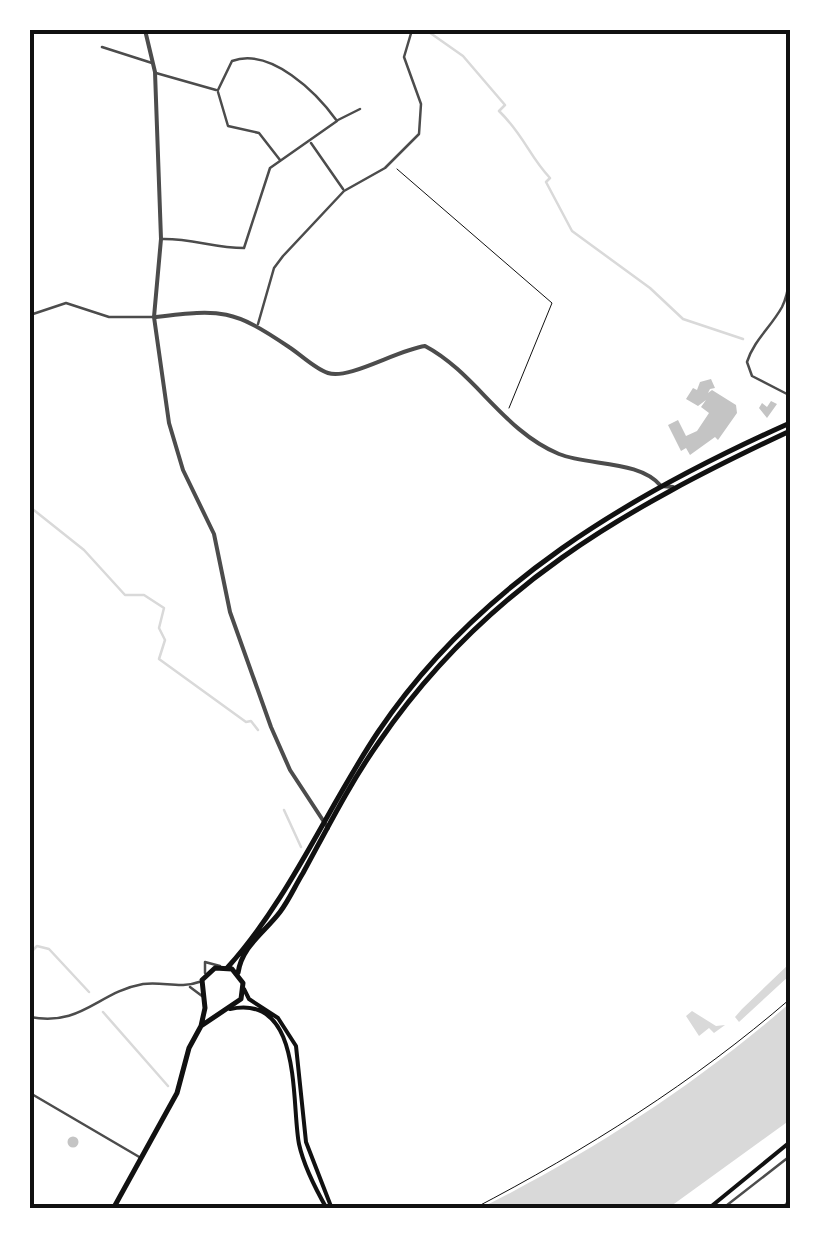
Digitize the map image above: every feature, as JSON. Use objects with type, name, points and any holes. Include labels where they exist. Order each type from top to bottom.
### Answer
[{"type":"main road","points":[[112,1209],[177,1092],[201,1026],[204,978],[225,967],[276,907],[380,728],[429,664],[473,620],[550,556],[662,486],[790,423]]},
{"type":"main road","points":[[238,974],[247,949],[281,910],[377,744],[463,639],[556,558],[673,486],[790,431]]},
{"type":"main road","points":[[225,967],[238,974],[249,998],[278,1018],[296,1046],[306,1142],[330,1209]]},
{"type":"main road","points":[[201,1026],[238,1004],[244,989]]},
{"type":"main road","points":[[203,998],[225,1010],[251,1009],[284,1035],[292,1058],[304,1161],[330,1209]]},
{"type":"main road","points":[[708,1209],[790,1142]]},
{"type":"main road","points":[[266,1209],[300,1209]]},
{"type":"street","points":[[146,30],[155,72],[160,239],[154,317],[168,423],[188,483],[214,534],[230,612],[284,759],[328,828]]},
{"type":"street","points":[[257,326],[274,268],[344,191],[390,163],[422,124],[421,104],[404,57],[412,30]]},
{"type":"street","points":[[102,47],[153,64]]},
{"type":"street","points":[[280,160],[260,134],[228,126],[218,90],[232,61],[242,57],[277,66],[322,100],[337,121]]},
{"type":"street","points":[[155,72],[218,90]]},
{"type":"street","points":[[160,239],[192,238],[210,248],[244,248],[270,168],[360,108]]},
{"type":"street","points":[[310,142],[344,191]]},
{"type":"street","points":[[790,233],[788,286],[782,306],[752,347],[746,362],[752,376],[790,395]]},
{"type":"street","points":[[30,315],[66,303],[110,317],[226,312],[257,326],[329,374],[349,372],[399,349],[425,346],[504,417],[556,453],[636,470],[662,486],[673,486]]},
{"type":"street","points":[[656,497],[662,486]]},
{"type":"street","points":[[30,1017],[72,1017],[140,985],[189,986],[204,978]]},
{"type":"street","points":[[189,986],[203,998]]},
{"type":"street","points":[[30,1093],[141,1158]]},
{"type":"street","points":[[722,1209],[790,1156]]},
{"type":"path","points":[[390,163],[552,302],[504,417]]},
{"type":"path","points":[[474,1209],[606,1134],[692,1077],[790,999]]},
{"type":"shaded area","points":[[790,963],[790,975],[739,1022],[735,1017]]},
{"type":"shaded area","points":[[790,1003],[790,1120],[667,1209],[479,1209],[641,1116],[718,1062]]},
{"type":"shaded area","points":[[692,1011],[716,1026],[725,1025],[714,1033],[709,1028],[699,1036],[686,1016]]},
{"type":"building","points":[[711,379],[715,388],[710,389],[708,393],[712,390],[736,405],[737,413],[718,440],[715,437],[690,455],[686,448],[681,451],[668,425],[678,420],[686,436],[697,431],[709,413],[701,407],[706,400],[698,406],[686,399],[700,382]]},
{"type":"building","points":[[771,401],[777,404],[767,418],[759,408],[762,403],[767,407]]},
{"type":"building","points":[[73,1136],[79,1142],[73,1148],[67,1142]]},
{"type":"waterway","points":[[386,30],[406,32]]},
{"type":"waterway","points":[[426,30],[463,56],[505,105],[499,111],[550,178],[546,182],[572,231],[650,288],[683,319],[743,339]]},
{"type":"waterway","points":[[30,507],[84,550],[125,595],[144,595],[164,608],[159,628],[165,640],[159,659],[246,722],[251,721],[258,730]]},
{"type":"waterway","points":[[284,810],[301,847]]},
{"type":"waterway","points":[[30,953],[37,946],[49,949],[89,992]]},
{"type":"waterway","points":[[103,1012],[168,1086]]},
{"type":"railway","points":[[782,1209],[790,1199]]}]
